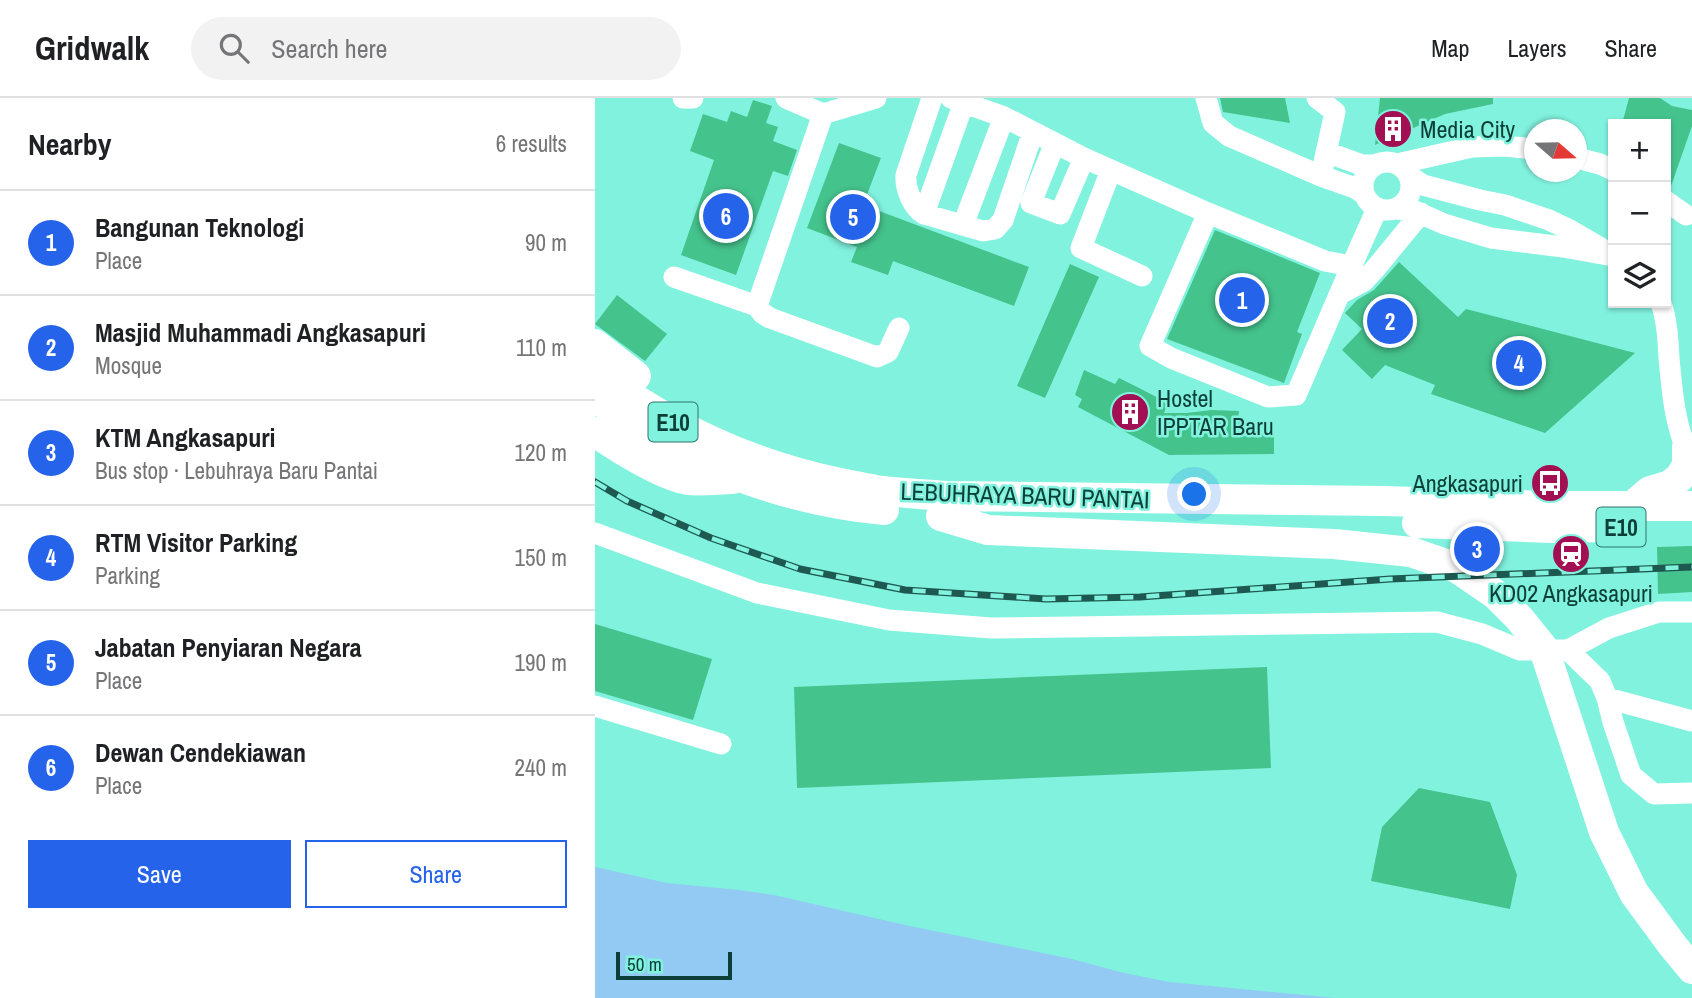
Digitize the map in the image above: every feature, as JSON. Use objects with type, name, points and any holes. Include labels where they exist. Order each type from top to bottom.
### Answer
[{"type":"highway","points":[[595,344],[752,470]]},
{"type":"highway","name":"LEBUHRAYA BARU PANTAI","points":[[595,371],[752,470],[803,496],[840,504],[941,516],[1370,522],[1551,528],[1692,526]]},
{"type":"highway","name":"LEBUHRAYA BARU PANTAI","points":[[595,397],[631,423],[714,467],[807,476],[875,490],[946,496],[1692,506]]},
{"type":"highway","points":[[595,432],[632,455],[687,480],[752,470]]},
{"type":"highway","points":[[1631,507],[1650,491],[1670,485],[1681,477],[1689,451]]},
{"type":"highway","points":[[941,516],[988,530],[1333,544],[1411,552],[1457,568],[1495,594],[1519,618],[1543,649],[1604,832],[1634,894],[1692,969]]},
{"type":"street","points":[[683,98],[693,98]]},
{"type":"street","points":[[786,98],[823,114],[876,98]]},
{"type":"street","points":[[933,98],[906,175],[914,204],[918,211],[924,214],[983,231],[995,229],[1003,220],[1033,132]]},
{"type":"street","points":[[1206,98],[1213,123],[1229,136],[1355,188],[1379,204],[1421,213],[1444,224],[1491,237],[1608,255]]},
{"type":"street","points":[[1317,98],[1337,105],[1321,176]]},
{"type":"street","points":[[924,214],[957,100],[1004,117],[1084,158],[1208,214],[1325,261],[1351,266]]},
{"type":"street","points":[[757,306],[823,114]]},
{"type":"street","points":[[963,225],[1004,117]]},
{"type":"street","points":[[1055,143],[1031,202],[1060,214],[1084,158]]},
{"type":"street","points":[[1403,170],[1472,147],[1524,148]]},
{"type":"street","points":[[1326,152],[1362,165],[1390,162],[1423,185],[1549,219],[1608,253]]},
{"type":"street","points":[[1587,161],[1608,168]]},
{"type":"street","points":[[1374,165],[1368,171],[1362,186],[1379,204],[1403,204],[1411,191],[1403,170]]},
{"type":"street","points":[[1111,170],[1081,248],[1142,276]]},
{"type":"street","points":[[1208,214],[1150,346],[1171,358],[1268,397],[1296,395],[1379,204]]},
{"type":"street","points":[[1671,204],[1686,215]]},
{"type":"street","points":[[1340,294],[1364,281],[1375,270],[1421,213]]},
{"type":"street","points":[[674,277],[757,306],[770,318],[877,357],[888,352],[899,328]]},
{"type":"street","points":[[1663,308],[1677,421],[1689,451]]},
{"type":"street","points":[[595,533],[757,593],[889,620],[991,628],[1437,622],[1482,634],[1520,650],[1568,650],[1609,628],[1659,612],[1692,611]]},
{"type":"street","points":[[1568,650],[1600,681],[1631,775],[1654,794],[1692,793]]},
{"type":"street","points":[[1607,698],[1692,721]]},
{"type":"street","points":[[595,706],[722,744]]},
{"type":"water","points":[[595,867],[667,883],[774,895],[1169,982],[1335,998],[595,998]]},
{"type":"building","points":[[1220,98],[1285,98],[1290,123],[1223,112]]},
{"type":"building","name":"Media City","points":[[1380,98],[1493,98],[1493,104],[1445,114],[1375,145]]},
{"type":"building","points":[[1629,98],[1660,98],[1672,106],[1692,110],[1692,126],[1671,186],[1671,119],[1623,119]]},
{"type":"building","points":[[753,100],[772,106],[766,123],[778,127],[773,141],[797,150],[788,176],[773,171],[736,275],[681,255],[714,160],[690,151],[703,114],[727,122],[731,111],[747,117]]},
{"type":"building","points":[[839,143],[881,158],[863,205],[1029,267],[1014,306],[893,261],[888,275],[851,262],[857,247],[807,228]]},
{"type":"building","points":[[1215,230],[1320,273],[1297,332],[1302,334],[1284,383],[1167,339]]},
{"type":"building","points":[[1399,262],[1458,317],[1466,309],[1635,353],[1545,433],[1431,394],[1435,385],[1385,365],[1372,379],[1342,350],[1362,329],[1345,313],[1357,300],[1374,290]]},
{"type":"building","points":[[1070,264],[1099,277],[1045,398],[1017,386]]},
{"type":"building","points":[[617,295],[667,334],[645,361],[595,324]]},
{"type":"building","name":"Hostel IPPTAR Baru","points":[[1084,370],[1115,384],[1119,378],[1168,403],[1164,413],[1239,411],[1238,420],[1274,423],[1274,454],[1169,455],[1078,407],[1082,399],[1075,395]]},
{"type":"building","points":[[1692,546],[1692,592],[1658,594],[1657,547]]},
{"type":"building","points":[[595,624],[712,659],[693,720],[595,691]]},
{"type":"building","points":[[1267,667],[1271,768],[797,788],[794,687]]},
{"type":"building","points":[[1419,788],[1490,802],[1517,875],[1510,909],[1371,881],[1382,827]]},
{"type":"railway","points":[[595,482],[627,501],[711,538],[800,569],[905,590],[1046,599],[1140,597],[1390,579],[1692,567]]},
{"type":"place","name":"Media City","points":[[1393,129]]},
{"type":"place","name":"Dewan Cendekiawan","points":[[726,216]]},
{"type":"place","name":"Jabatan Penyiaran Negara","points":[[853,217]]},
{"type":"place","name":"Bangunan Teknologi","points":[[1242,300]]},
{"type":"place","name":"Masjid Muhammadi Angkasapuri","points":[[1390,321]]},
{"type":"place","name":"RTM Visitor Parking","points":[[1519,363]]},
{"type":"place","name":"Hostel IPPTAR Baru","points":[[1130,412]]},
{"type":"place","name":"Angkasapuri","points":[[1550,483]]},
{"type":"place","name":"KTM Angkasapuri","points":[[1477,549]]},
{"type":"place","name":"KD02 Angkasapuri","points":[[1571,554]]}]
